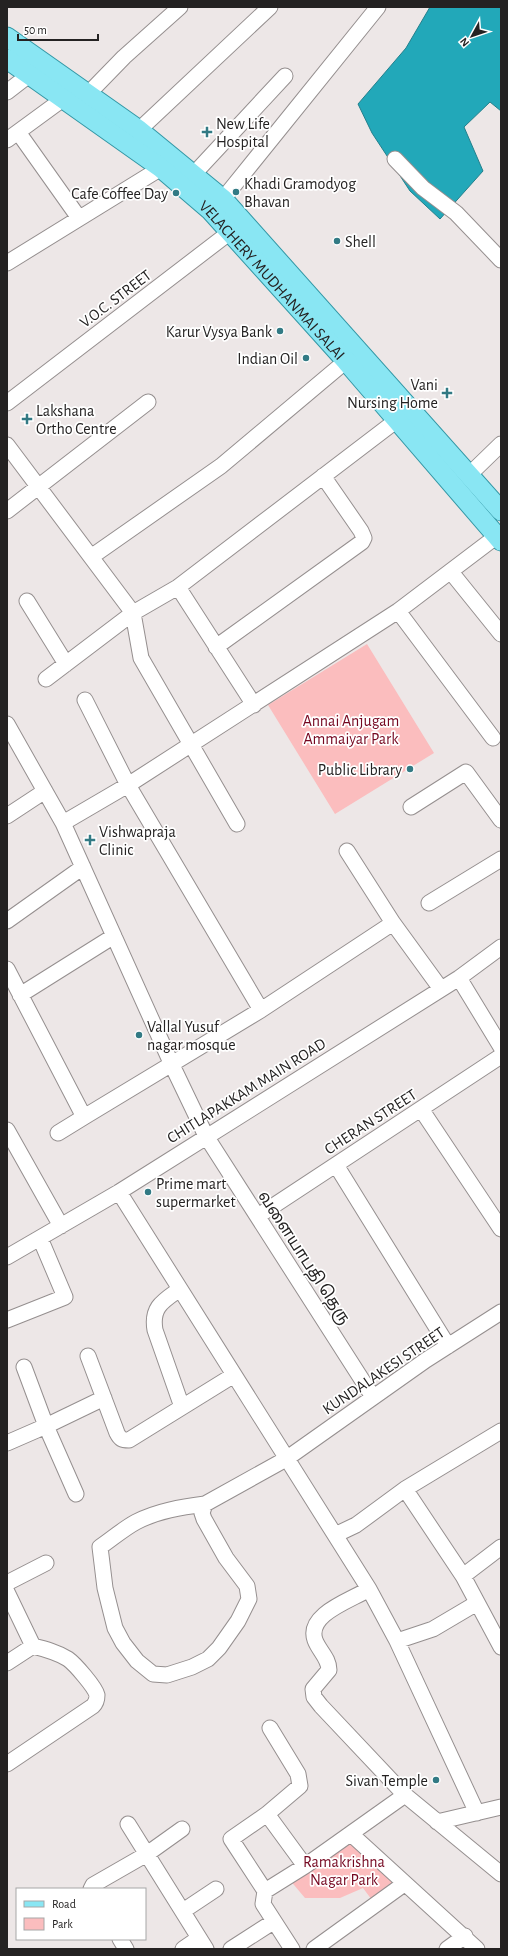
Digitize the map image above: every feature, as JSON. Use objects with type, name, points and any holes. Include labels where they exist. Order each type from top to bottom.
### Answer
[{"type":"main road","name":"VELACHERY MUDHANMAI SALAI","points":[[7,37],[139,130],[193,175],[346,361],[499,538]]},
{"type":"main road","name":"VELACHERY MUDHANMAI SALAI","points":[[7,59],[161,168],[217,204]]},
{"type":"main road","name":"VELACHERY MUDHANMAI SALAI","points":[[237,227],[501,511]]},
{"type":"street","points":[[88,94],[124,57],[180,7]]},
{"type":"street","points":[[139,130],[270,7]]},
{"type":"street","points":[[217,204],[378,7]]},
{"type":"street","points":[[7,92],[29,74]]},
{"type":"street","points":[[193,175],[285,76]]},
{"type":"street","points":[[63,99],[13,136],[79,218]]},
{"type":"street","points":[[395,159],[423,188],[456,213],[501,260]]},
{"type":"street","points":[[7,263],[161,168]]},
{"type":"street","name":"V.O.C. STREET","points":[[7,403],[237,227]]},
{"type":"street","points":[[91,557],[221,466],[346,361]]},
{"type":"street","points":[[7,511],[148,402]]},
{"type":"street","points":[[46,679],[133,613],[178,587],[397,420]]},
{"type":"street","points":[[469,475],[501,444]]},
{"type":"street","points":[[7,445],[133,613],[140,658],[237,824]]},
{"type":"street","points":[[216,646],[362,542],[364,538],[361,531],[323,476]]},
{"type":"street","points":[[63,823],[254,705],[398,611],[499,538]]},
{"type":"street","points":[[451,572],[501,634]]},
{"type":"street","points":[[178,587],[254,705]]},
{"type":"street","points":[[26,601],[66,664]]},
{"type":"street","points":[[398,611],[493,738]]},
{"type":"street","points":[[85,700],[128,784],[261,1010]]},
{"type":"street","name":"வளையாபதி தெரு","points":[[7,727],[63,823],[206,1136],[373,1397]]},
{"type":"street","points":[[411,807],[466,772],[500,818]]},
{"type":"street","points":[[7,816],[45,791]]},
{"type":"street","points":[[347,851],[393,923],[441,989]]},
{"type":"street","points":[[429,903],[501,858]]},
{"type":"street","points":[[7,921],[83,867]]},
{"type":"street","points":[[58,1133],[261,1010],[393,923]]},
{"type":"street","points":[[20,994],[114,936]]},
{"type":"street","name":"CHITLAPAKKAM MAIN ROAD","points":[[7,1257],[119,1192],[459,978],[501,947]]},
{"type":"street","points":[[7,969],[84,1118]]},
{"type":"street","points":[[459,978],[501,1047]]},
{"type":"street","name":"CHERAN STREET","points":[[258,1216],[501,1056]]},
{"type":"street","points":[[421,1109],[501,1229]]},
{"type":"street","points":[[7,1130],[61,1226]]},
{"type":"street","points":[[336,1165],[448,1346]]},
{"type":"street","points":[[119,1192],[369,1589],[397,1641],[478,1813]]},
{"type":"street","points":[[7,1320],[65,1297],[40,1238]]},
{"type":"street","points":[[180,1290],[161,1303],[155,1312],[154,1322],[155,1330],[182,1407]]},
{"type":"street","name":"KUNDALAKESI STREET","points":[[205,1504],[286,1459],[373,1397],[501,1312]]},
{"type":"street","points":[[88,1356],[117,1433],[119,1437],[124,1440],[129,1440],[234,1375]]},
{"type":"street","points":[[24,1367],[46,1426],[76,1494]]},
{"type":"street","points":[[7,1443],[104,1398]]},
{"type":"street","points":[[335,1535],[356,1526],[404,1489],[501,1431]]},
{"type":"street","points":[[404,1489],[463,1576],[501,1647]]},
{"type":"street","points":[[205,1504],[202,1513],[204,1519],[226,1558],[247,1586],[249,1599],[227,1639],[208,1659],[192,1667],[167,1675],[153,1674],[137,1661],[123,1643],[115,1628],[105,1588],[100,1547],[135,1523],[149,1516],[186,1506],[205,1504]]},
{"type":"street","points":[[463,1576],[501,1547]]},
{"type":"street","points":[[7,1583],[46,1563]]},
{"type":"street","points":[[369,1589],[325,1614],[316,1622],[314,1635],[316,1642],[326,1658],[329,1670],[313,1689],[314,1697],[335,1722],[384,1770],[405,1794],[501,1874]]},
{"type":"street","points":[[7,1592],[33,1646]]},
{"type":"street","points":[[397,1641],[433,1629],[477,1603]]},
{"type":"street","points":[[7,1663],[33,1646],[50,1650],[69,1659],[79,1669],[96,1694],[97,1700],[93,1706],[7,1764]]},
{"type":"street","points":[[270,1728],[298,1774],[300,1786],[267,1814],[231,1839],[265,1891],[263,1904],[273,1922],[292,1949]]},
{"type":"street","points":[[265,1891],[306,1866],[405,1794]]},
{"type":"street","points":[[437,1822],[501,1807]]},
{"type":"street","points":[[267,1814],[306,1866]]},
{"type":"street","points":[[128,1824],[203,1944],[183,1949]]},
{"type":"street","points":[[92,1888],[93,1885],[147,1854],[182,1829]]},
{"type":"street","points":[[351,1834],[404,1884],[465,1936],[477,1949]]},
{"type":"street","points":[[314,1949],[404,1884]]},
{"type":"street","points":[[182,1911],[216,1889]]},
{"type":"street","points":[[231,1949],[273,1922]]},
{"type":"street","points":[[447,1949],[465,1936]]},
{"type":"street","points":[[121,1940],[126,1949]]},
{"type":"green space","name":"Annai Anjugam Ammaiyar Park","points":[[367,644],[434,753],[335,814],[268,705]]},
{"type":"green space","name":"Ramakrishna Nagar Park","points":[[347,1839],[395,1882],[372,1900],[363,1888],[340,1898],[305,1898],[289,1879]]},
{"type":"water","points":[[430,7],[501,7],[501,111],[490,102],[464,127],[483,171],[440,219],[410,191],[372,133],[358,104],[406,48]]},
{"type":"place","name":"New Life Hospital","points":[[207,132]]},
{"type":"place","name":"Khadi Gramodyog Bhavan","points":[[236,192]]},
{"type":"place","name":"Cafe Coffee Day","points":[[176,193]]},
{"type":"place","name":"Shell","points":[[337,241]]},
{"type":"place","name":"Karur Vysya Bank","points":[[280,331]]},
{"type":"place","name":"Indian Oil","points":[[306,358]]},
{"type":"place","name":"Vani Nursing Home","points":[[447,393]]},
{"type":"place","name":"Lakshana Ortho Centre","points":[[27,419]]},
{"type":"place","name":"Public Library","points":[[410,769]]},
{"type":"place","name":"Vishwapraja Clinic","points":[[90,840]]},
{"type":"place","name":"Vallal Yusuf nagar mosque","points":[[139,1035]]},
{"type":"place","name":"Prime mart supermarket","points":[[148,1192]]},
{"type":"place","name":"Sivan Temple","points":[[436,1780]]}]
